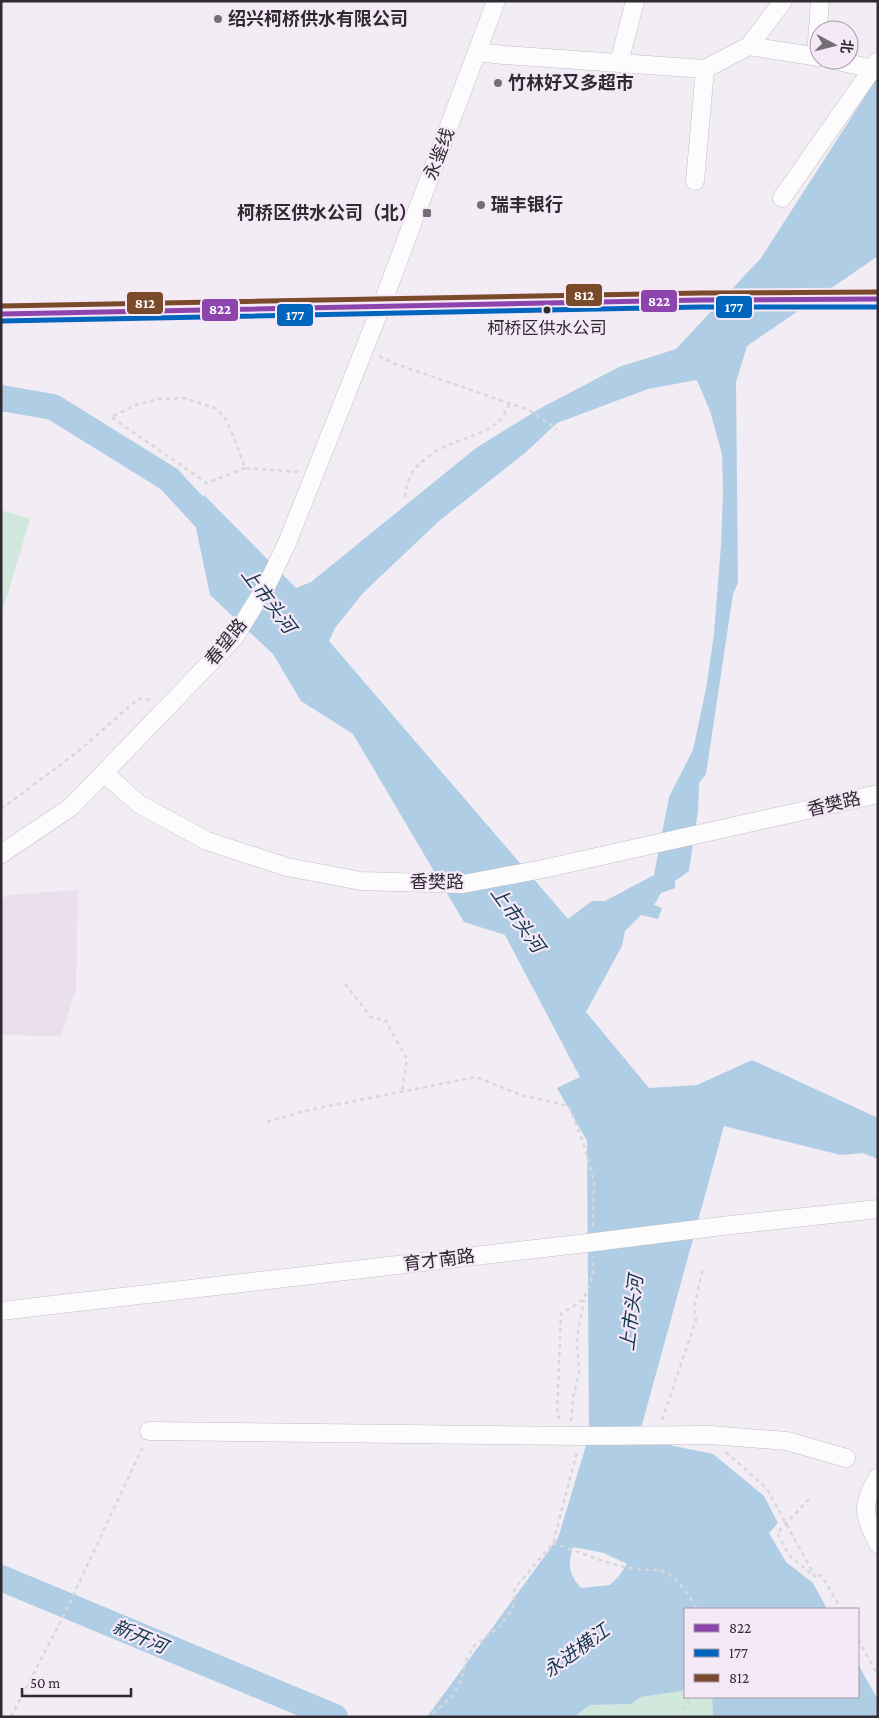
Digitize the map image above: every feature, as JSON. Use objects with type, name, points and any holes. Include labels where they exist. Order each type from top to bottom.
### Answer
[{"type":"street","name":"永鉴线","points":[[381,307],[496,1]]},
{"type":"street","points":[[619,63],[635,1]]},
{"type":"street","points":[[477,52],[705,69],[749,46],[783,1]]},
{"type":"street","points":[[819,20],[820,1]]},
{"type":"street","points":[[749,46],[809,55]]},
{"type":"street","points":[[782,198],[875,65],[859,63]]},
{"type":"street","points":[[695,181],[705,69]]},
{"type":"street","points":[[1,314],[701,300],[878,299]]},
{"type":"street","name":"春望路","points":[[1,854],[71,806],[234,638],[268,583],[287,543],[381,307]]},
{"type":"street","name":"香樊路","points":[[104,773],[139,804],[207,841],[287,866],[361,881],[463,884],[543,869],[878,794]]},
{"type":"street","name":"育才南路","points":[[1,1311],[878,1209]]},
{"type":"street","points":[[150,1431],[575,1436],[710,1435],[787,1442],[846,1458]]},
{"type":"street","points":[[878,1477],[868,1493],[865,1517],[878,1544]]},
{"type":"path","points":[[365,348],[393,363],[529,410],[557,429]]},
{"type":"path","points":[[245,468],[225,418],[217,409],[184,398],[158,399],[138,404],[111,417],[207,483],[245,468],[315,473]]},
{"type":"path","points":[[405,497],[408,481],[417,467],[428,457],[450,444],[474,436],[495,424],[510,403]]},
{"type":"path","points":[[1,809],[76,754],[138,699],[145,698],[164,710]]},
{"type":"path","points":[[345,984],[371,1017],[385,1020],[407,1058],[402,1092]]},
{"type":"path","points":[[268,1122],[304,1111],[476,1077],[521,1095],[569,1106],[583,1142],[594,1181],[591,1242],[593,1275],[584,1299],[577,1338],[579,1374],[574,1397],[575,1436]]},
{"type":"path","points":[[665,1436],[675,1424],[662,1421],[696,1320],[694,1308],[703,1268]]},
{"type":"path","points":[[575,1436],[557,1414],[561,1314],[584,1299]]},
{"type":"path","points":[[11,1717],[74,1593],[150,1431]]},
{"type":"path","points":[[710,1435],[729,1456],[767,1489],[816,1578]]},
{"type":"path","points":[[433,1714],[451,1697],[460,1683],[466,1658],[474,1646],[501,1625],[513,1606],[515,1588],[554,1542],[575,1458]]},
{"type":"path","points":[[809,1499],[777,1533],[789,1555],[816,1578]]},
{"type":"path","points":[[554,1542],[623,1566],[661,1571],[670,1575],[681,1585],[696,1608]]},
{"type":"path","points":[[816,1578],[821,1575],[839,1608]]},
{"type":"path","points":[[859,1642],[878,1675]]},
{"type":"path","points":[[679,1717],[691,1698]]},
{"type":"shaded area","points":[[78,890],[76,988],[61,1036],[1,1035],[1,900],[7,895]]},
{"type":"green space","points":[[1,510],[30,519],[1,616]]},
{"type":"green space","points":[[684,1688],[684,1698],[712,1698],[713,1717],[576,1717],[590,1705],[631,1704],[641,1697],[682,1691]]},
{"type":"water","name":"永进横江","points":[[878,76],[878,256],[747,346],[736,382],[738,583],[733,594],[706,774],[699,783],[698,811],[689,871],[675,881],[675,888],[661,893],[654,905],[662,908],[658,919],[641,915],[625,931],[622,946],[586,1012],[649,1088],[697,1085],[752,1060],[878,1118],[878,1159],[863,1153],[841,1155],[724,1126],[637,1443],[669,1445],[713,1454],[764,1496],[778,1523],[769,1533],[786,1562],[813,1583],[826,1608],[684,1608],[684,1688],[682,1691],[641,1697],[631,1704],[590,1705],[574,1717],[427,1717],[558,1538],[589,1436],[587,1141],[557,1088],[580,1077],[505,935],[464,922],[353,734],[301,701],[273,654],[210,595],[192,509],[204,495],[296,588],[311,582],[476,448],[539,409],[619,367],[676,349],[761,258]],"holes":[[[697,380],[710,411],[722,454],[721,545],[714,634],[706,689],[693,750],[669,797],[654,875],[605,901],[592,901],[568,919],[329,641],[335,628],[363,593],[439,521],[525,453],[557,423],[648,389]],[[573,1547],[604,1553],[627,1564],[610,1585],[581,1588],[570,1569]]]},
{"type":"water","points":[[859,1666],[878,1700],[878,1717],[713,1717],[712,1698],[859,1698]]},
{"type":"waterway","name":"上市头河","points":[[1,398],[53,407],[169,479],[218,532]]},
{"type":"waterway","name":"新开河","points":[[1,1578],[335,1717]]},
{"type":"transit line","name":"812","points":[[1,306],[701,293],[878,292]]},
{"type":"transit line","name":"822","points":[[1,314],[701,300],[878,299]]},
{"type":"transit line","name":"177","points":[[1,321],[701,307],[878,307]]},
{"type":"place","name":"绍兴柯桥供水有限公司","points":[[218,19]]},
{"type":"place","name":"竹林好又多超市","points":[[498,83]]},
{"type":"place","name":"瑞丰银行","points":[[481,205]]},
{"type":"place","name":"柯桥区供水公司（北）","points":[[427,213]]},
{"type":"place","name":"柯桥区供水公司","points":[[547,310]]}]
